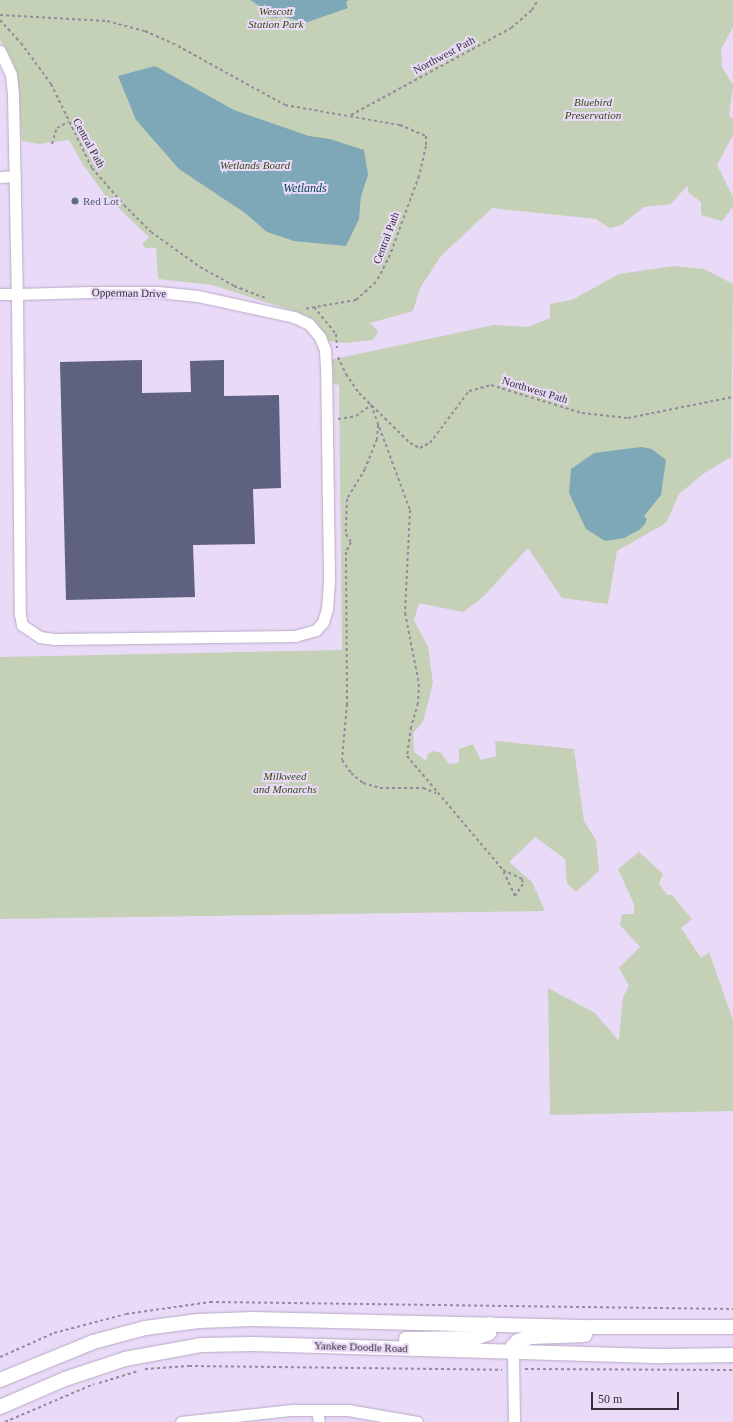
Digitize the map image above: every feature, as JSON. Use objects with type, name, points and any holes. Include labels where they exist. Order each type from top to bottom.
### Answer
[{"type":"main road","points":[[0,1380],[93,1342],[174,1324],[253,1319],[733,1328]]},
{"type":"main road","points":[[264,1344],[272,1339],[476,1338],[489,1333],[490,1324]]},
{"type":"main road","points":[[513,1351],[513,1346],[518,1341],[536,1337],[728,1335],[733,1328]]},
{"type":"main road","name":"Yankee Doodle Road","points":[[0,1407],[65,1379],[125,1358],[201,1345],[264,1344],[733,1355]]},
{"type":"street","name":"Opperman Drive","points":[[0,51],[11,75],[13,94],[17,294],[20,614],[22,625],[40,637],[55,639],[295,636],[316,630],[322,622],[327,609],[329,577],[326,350],[320,337],[309,324],[294,317],[257,308],[198,296],[158,292],[17,294],[0,294]]},
{"type":"street","points":[[0,177],[15,176]]},
{"type":"street","points":[[513,1351],[514,1422]]},
{"type":"street","points":[[317,1410],[319,1422]]},
{"type":"street","points":[[181,1422],[317,1410],[348,1410],[417,1422]]},
{"type":"path","name":"Northwest Path","points":[[350,116],[511,28],[532,10],[538,0]]},
{"type":"path","name":"Central Path","points":[[0,15],[107,22],[145,31],[178,46],[285,105],[400,125],[426,136],[426,146],[419,176],[390,255],[376,282],[356,300],[302,309]]},
{"type":"path","name":"Central Path","points":[[0,20],[21,43],[51,84],[68,122],[92,168],[124,205],[151,232],[200,267],[234,286],[269,300]]},
{"type":"path","points":[[52,144],[57,128],[68,122]]},
{"type":"path","name":"Northwest Path","points":[[314,307],[336,334],[338,358],[346,374],[371,405],[410,443],[420,448],[430,443],[468,391],[491,385],[582,413],[628,418],[733,397]]},
{"type":"path","points":[[334,420],[356,416],[371,405],[410,510],[405,613],[419,684],[418,703],[411,727],[406,756],[503,870],[515,896],[523,884],[522,879],[503,870]]},
{"type":"path","points":[[378,422],[377,439],[365,469],[348,499],[346,534],[351,542],[346,552],[347,704],[342,760],[351,773],[363,783],[380,788],[423,788],[437,794]]},
{"type":"path","points":[[6,1422],[94,1384],[141,1370],[189,1366],[733,1370]]},
{"type":"green space","points":[[0,0],[733,0],[733,27],[721,49],[722,67],[733,85],[729,116],[733,119],[733,135],[717,165],[733,197],[733,207],[722,221],[701,215],[701,202],[689,193],[687,186],[671,204],[644,207],[621,225],[610,228],[596,219],[492,208],[441,256],[420,288],[413,311],[370,323],[378,331],[373,340],[346,343],[328,341],[319,326],[306,315],[212,285],[158,279],[156,248],[145,248],[142,244],[149,237],[104,194],[82,163],[69,140],[38,144],[22,141],[17,76],[13,62],[0,40]]},
{"type":"green space","name":"Milkweed and Monarchs","points":[[674,266],[704,269],[733,284],[731,457],[703,474],[679,494],[666,523],[617,551],[608,604],[562,598],[528,548],[483,597],[463,612],[419,603],[414,620],[428,647],[433,683],[423,722],[413,733],[414,752],[426,761],[428,754],[433,751],[441,753],[449,764],[459,763],[459,749],[473,744],[481,760],[496,756],[495,741],[574,749],[584,821],[596,840],[599,871],[576,892],[567,883],[565,859],[535,837],[509,862],[532,882],[545,911],[0,919],[0,657],[342,650],[339,385],[331,383],[330,360],[494,325],[528,327],[550,318],[550,304],[572,300],[619,274]]},
{"type":"green space","points":[[639,852],[663,874],[659,883],[667,895],[672,895],[692,919],[681,928],[701,958],[709,952],[733,1020],[733,1111],[550,1115],[548,988],[595,1013],[619,1041],[623,997],[629,986],[619,968],[640,947],[620,925],[622,914],[634,914],[634,904],[618,869]]},
{"type":"water","points":[[250,0],[349,0],[346,2],[348,8],[305,23],[282,16],[275,18],[266,16],[261,7]]},
{"type":"water","name":"Wetlands","points":[[155,66],[234,110],[309,136],[330,139],[364,150],[368,175],[361,196],[359,219],[346,246],[294,241],[267,232],[245,213],[179,169],[136,120],[118,76]]},
{"type":"water","points":[[641,447],[652,449],[666,460],[661,495],[644,516],[647,519],[645,524],[639,530],[624,538],[605,541],[586,529],[569,493],[571,469],[594,453]]},
{"type":"building","points":[[142,360],[142,393],[191,392],[190,361],[224,360],[224,396],[279,395],[281,488],[253,489],[255,544],[193,545],[195,597],[66,600],[60,362]]},
{"type":"place","name":"Red Lot","points":[[75,201]]},
{"type":"park label","name":"Wescott Station Park","points":[[276,18]]},
{"type":"park label","name":"Bluebird Preservation","points":[[593,109]]},
{"type":"park label","name":"Wetlands Board","points":[[255,165]]}]
